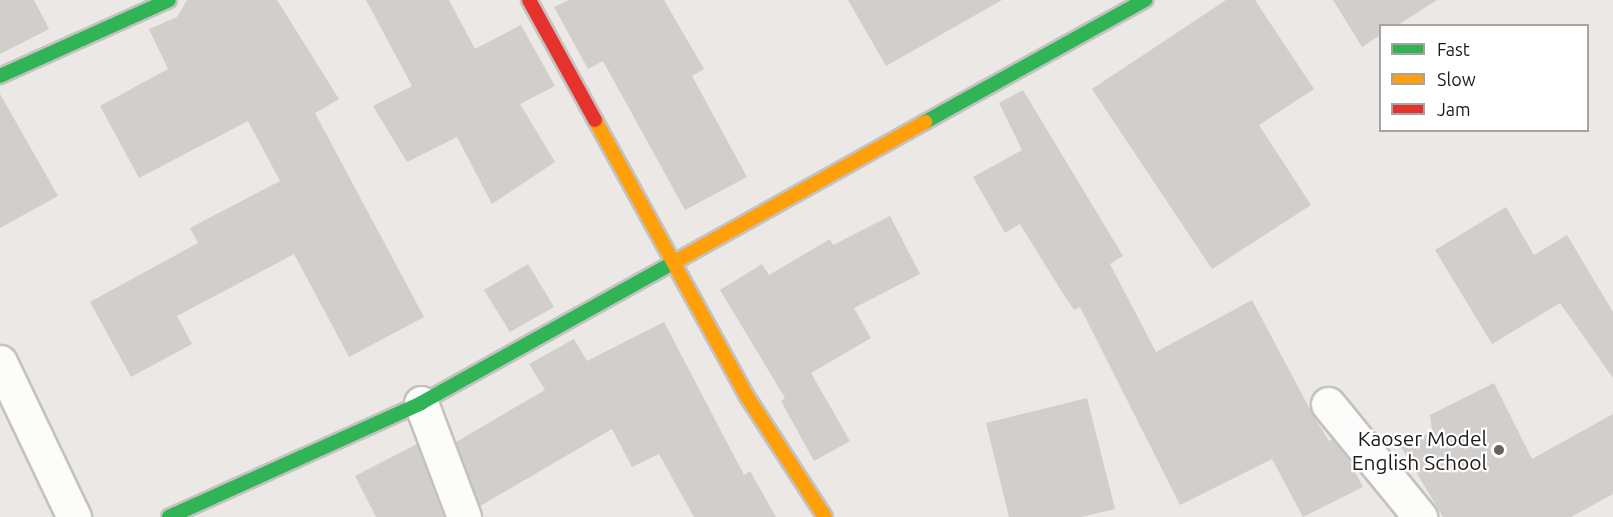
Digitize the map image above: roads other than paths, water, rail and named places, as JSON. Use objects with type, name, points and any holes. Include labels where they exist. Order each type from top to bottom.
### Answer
[{"type":"street","points":[[0,76],[169,0]]},
{"type":"street","points":[[529,0],[746,395],[825,517]]},
{"type":"street","points":[[169,517],[421,402],[1145,0]]},
{"type":"street","points":[[0,362],[74,517]]},
{"type":"street","points":[[421,402],[464,517]]},
{"type":"street","points":[[1328,404],[1420,517]]},
{"type":"place","name":"Kaoser Model English School","points":[[1499,450]]}]
